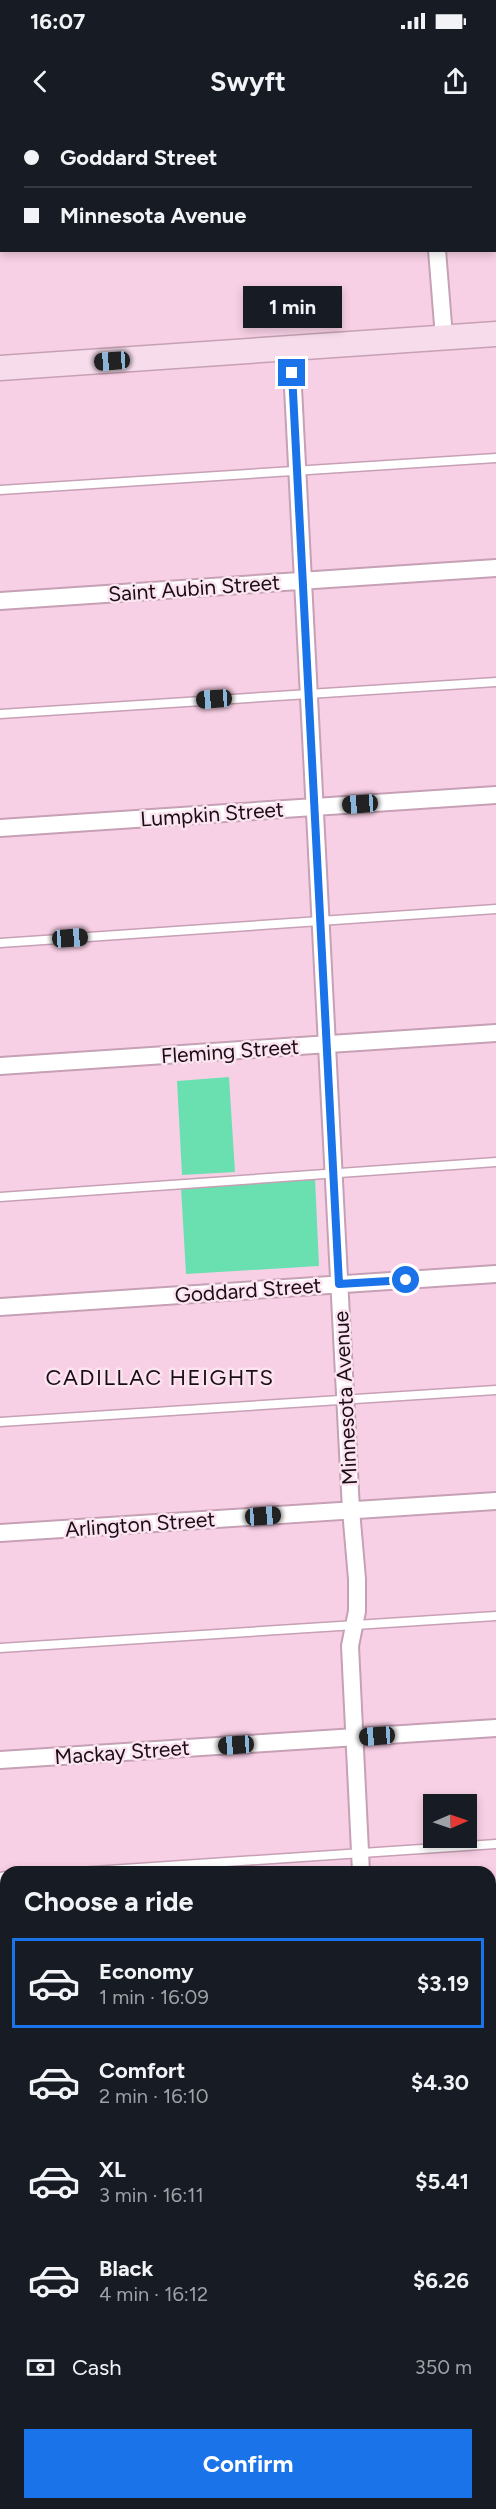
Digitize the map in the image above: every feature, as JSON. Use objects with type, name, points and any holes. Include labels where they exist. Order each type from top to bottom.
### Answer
[{"type":"street","points":[[437,252],[444,337]]},
{"type":"street","points":[[0,368],[496,333]]},
{"type":"street","name":"Minnesota Avenue","points":[[291,349],[351,1510],[357,1579],[357,1611],[350,1646],[360,1866]]},
{"type":"street","name":"Saint Aubin Street","points":[[0,601],[496,568]]},
{"type":"street","name":"Lumpkin Street","points":[[0,828],[496,795]]},
{"type":"street","name":"Fleming Street","points":[[0,1066],[496,1033]]},
{"type":"street","name":"Goddard Street","points":[[0,1306],[496,1274]]},
{"type":"street","name":"Arlington Street","points":[[0,1533],[496,1501]]},
{"type":"street","name":"Mackay Street","points":[[0,1760],[496,1728]]},
{"type":"lane","points":[[0,490],[496,458]]},
{"type":"lane","points":[[0,714],[496,682]]},
{"type":"lane","points":[[0,943],[496,909]]},
{"type":"lane","points":[[0,1197],[496,1162]]},
{"type":"lane","points":[[0,1422],[496,1390]]},
{"type":"lane","points":[[0,1648],[496,1616]]},
{"type":"lane","points":[[167,1866],[496,1844]]},
{"type":"green space","points":[[229,1077],[235,1172],[182,1175],[177,1081]]},
{"type":"green space","points":[[315,1178],[319,1266],[186,1274],[181,1188]]},
{"type":"district","name":"CADILLAC HEIGHTS","points":[[160,1377]]},
{"type":"route","points":[[292,373],[339,1284],[406,1280]]}]
